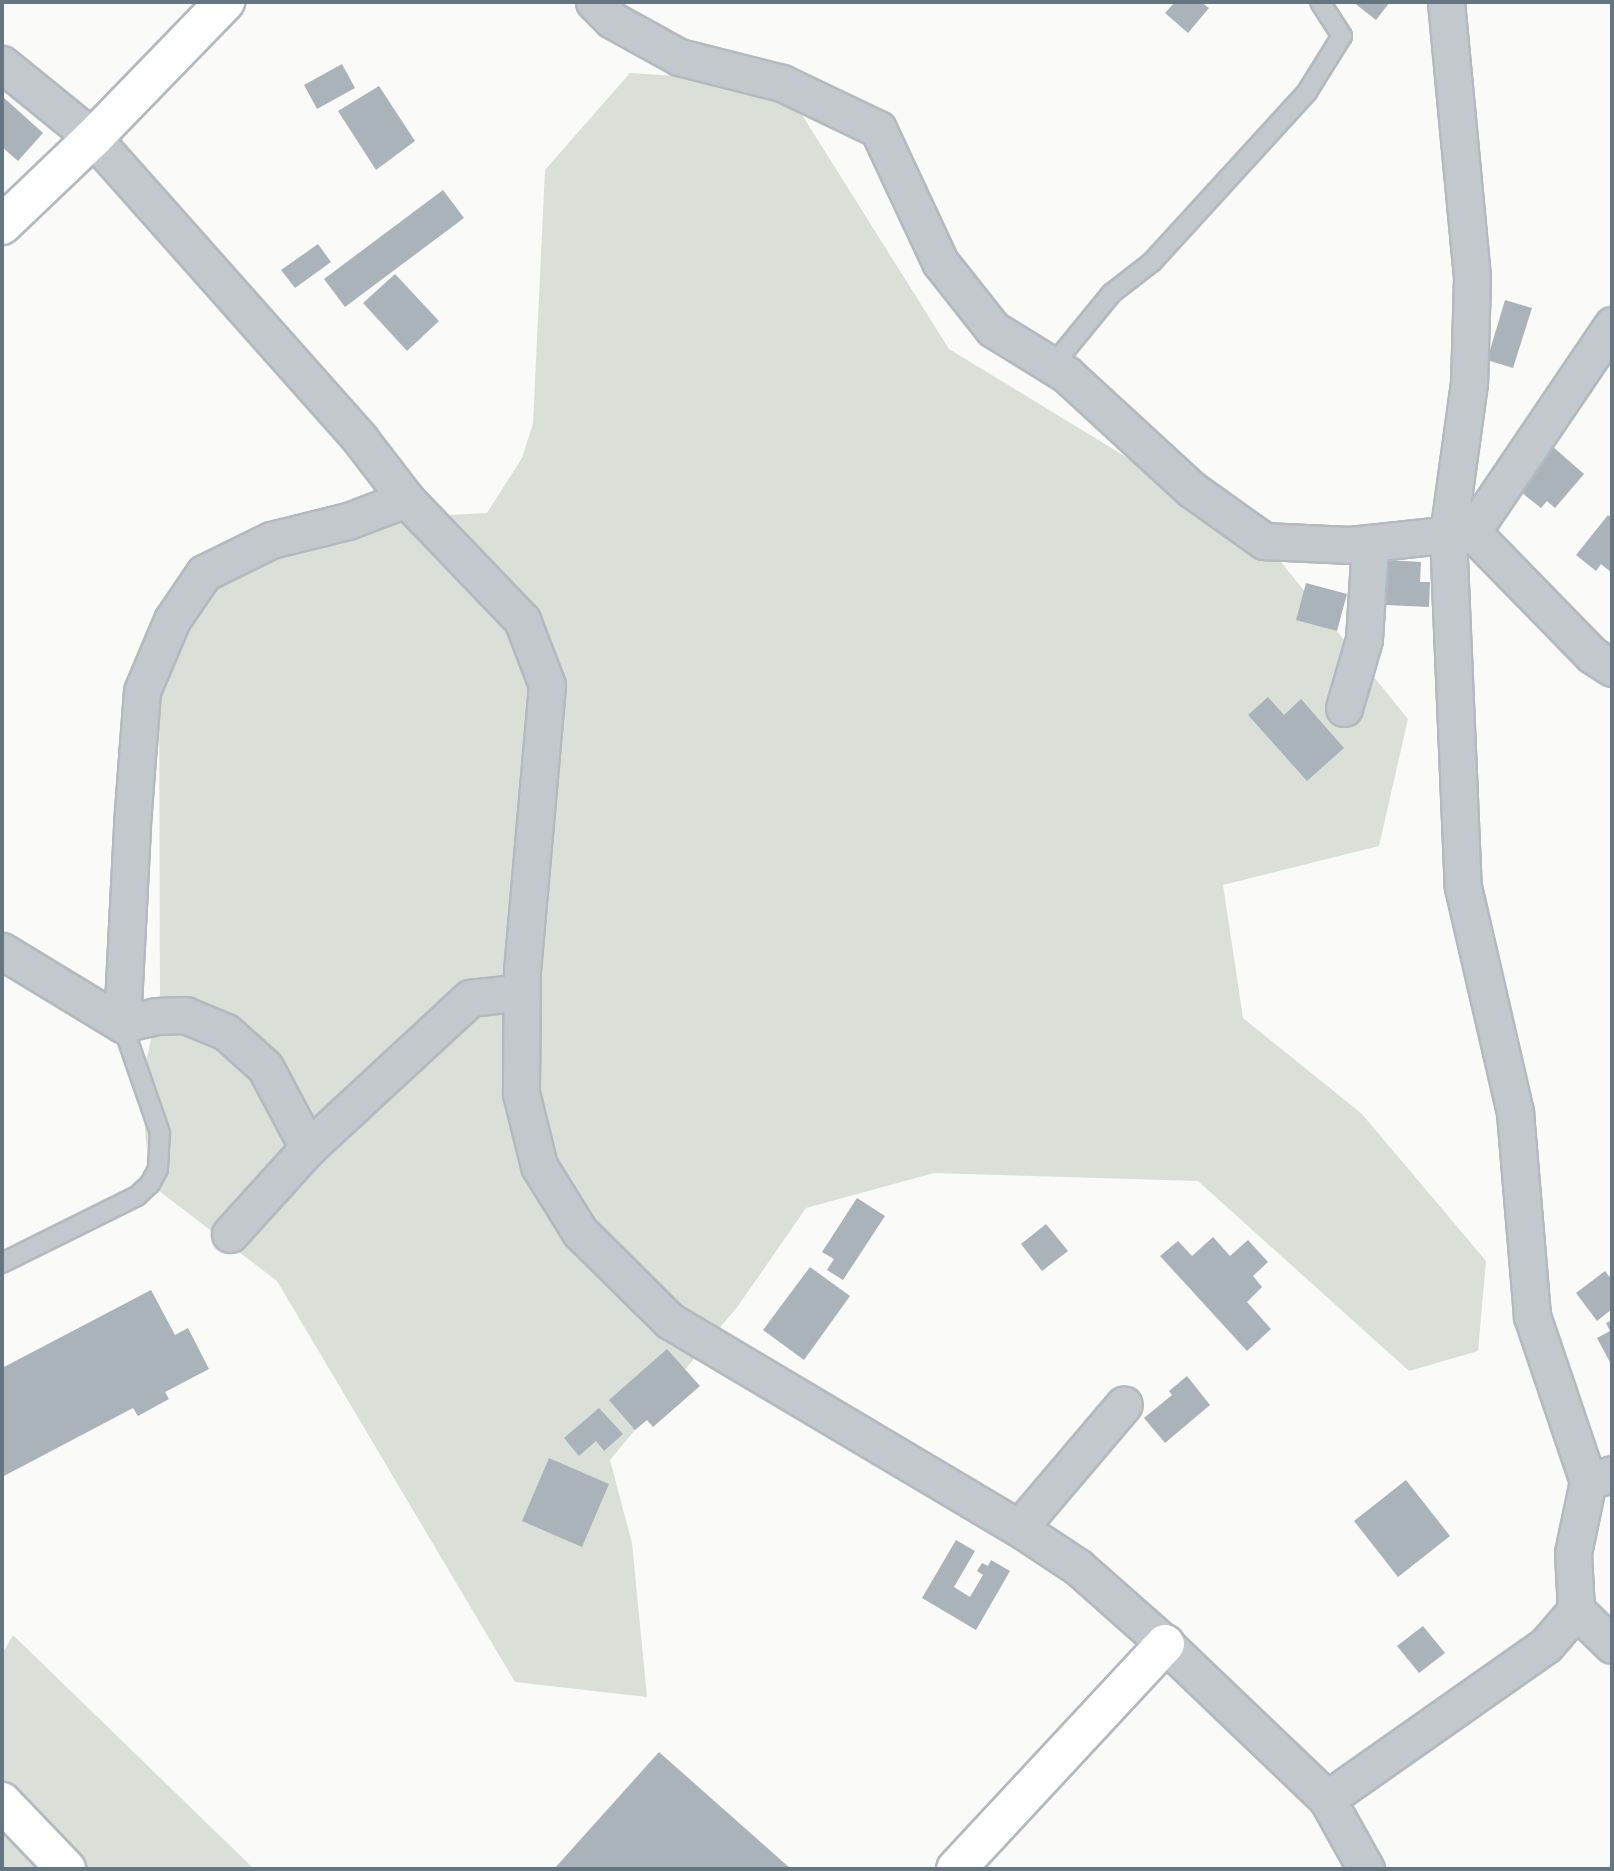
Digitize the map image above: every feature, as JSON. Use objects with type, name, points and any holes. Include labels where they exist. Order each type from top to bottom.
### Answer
[{"type":"street","points":[[2,225],[93,138],[225,2]]},
{"type":"street","points":[[594,2],[612,20],[679,57],[782,83],[878,129],[940,262],[993,329],[1066,374],[1191,489],[1264,541],[1370,542],[1460,533],[1612,325]]},
{"type":"street","points":[[1446,2],[1472,278],[1460,533],[1463,887],[1515,1113],[1532,1316],[1600,1478],[1573,1553],[1576,1609],[1612,1644]]},
{"type":"street","points":[[2,64],[93,138],[360,439],[406,499],[522,620],[547,685],[522,992],[521,1093],[539,1166],[580,1232],[670,1321],[1019,1528],[1079,1567],[1165,1644],[1327,1799],[1366,1869]]},
{"type":"street","points":[[122,1024],[142,691],[172,620],[204,573],[271,540],[348,521],[406,499]]},
{"type":"street","points":[[1460,533],[1592,655],[1612,668]]},
{"type":"street","points":[[1343,708],[1364,639],[1370,542]]},
{"type":"street","points":[[2,951],[122,1024],[185,1015],[226,1032],[265,1068],[308,1148]]},
{"type":"street","points":[[230,1234],[308,1148],[470,998],[522,992]]},
{"type":"street","points":[[1019,1528],[1124,1404]]},
{"type":"street","points":[[1327,1799],[1546,1645],[1576,1609]]},
{"type":"street","points":[[956,1869],[1165,1644]]},
{"type":"street","points":[[2,1802],[66,1869]]},
{"type":"lane","points":[[1053,365],[1112,293],[1152,262],[1307,92],[1342,36],[1320,2]]},
{"type":"lane","points":[[2,1263],[137,1196],[150,1184],[158,1169],[160,1133],[122,1024]]},
{"type":"shaded area","points":[[630,73],[782,83],[949,349],[1264,541],[1408,719],[1379,846],[1223,885],[1243,1018],[1362,1114],[1486,1261],[1478,1351],[1409,1371],[1198,1181],[934,1173],[806,1208],[738,1306],[610,1460],[632,1543],[647,1697],[515,1682],[277,1281],[150,1184],[141,1084],[160,999],[159,651],[218,579],[348,521],[487,513],[522,458],[533,424],[545,170]]},
{"type":"shaded area","points":[[13,1635],[254,1869],[2,1869],[2,1654]]},
{"type":"building","points":[[1175,2],[1201,2],[1209,8],[1188,33],[1165,13]]},
{"type":"building","points":[[1353,2],[1390,2],[1376,20]]},
{"type":"building","points":[[342,64],[355,88],[317,109],[304,85]]},
{"type":"building","points":[[379,86],[415,141],[376,170],[338,111]]},
{"type":"building","points":[[2,96],[43,133],[18,161],[2,147]]},
{"type":"building","points":[[443,190],[464,218],[345,307],[324,279]]},
{"type":"building","points":[[318,244],[331,262],[295,288],[281,270]]},
{"type":"building","points":[[395,274],[439,321],[407,351],[363,303]]},
{"type":"building","points":[[1505,300],[1532,308],[1513,368],[1487,360]]},
{"type":"building","points":[[1552,446],[1584,474],[1555,508],[1547,501],[1541,508],[1516,488]]},
{"type":"building","points":[[1608,515],[1612,518],[1612,573],[1601,564],[1596,571],[1576,555]]},
{"type":"building","points":[[1387,560],[1421,562],[1420,582],[1430,582],[1429,607],[1385,605]]},
{"type":"building","points":[[1306,583],[1347,594],[1337,631],[1296,620]]},
{"type":"building","points":[[1268,697],[1284,715],[1301,699],[1344,748],[1307,781],[1248,715]]},
{"type":"building","points":[[857,1198],[885,1216],[843,1280],[827,1270],[834,1259],[822,1252]]},
{"type":"building","points":[[1046,1224],[1068,1251],[1042,1271],[1021,1244]]},
{"type":"building","points":[[1213,1237],[1230,1256],[1248,1240],[1268,1262],[1253,1276],[1262,1287],[1247,1302],[1271,1329],[1247,1351],[1160,1256],[1178,1241],[1192,1256]]},
{"type":"building","points":[[810,1267],[850,1296],[804,1360],[763,1330]]},
{"type":"building","points":[[1605,1271],[1612,1280],[1612,1309],[1597,1321],[1576,1293]]},
{"type":"building","points":[[151,1290],[175,1335],[188,1328],[209,1369],[165,1392],[169,1399],[138,1416],[133,1408],[2,1477],[2,1368]]},
{"type":"building","points":[[1612,1320],[1612,1366],[1597,1338],[1610,1331],[1606,1323]]},
{"type":"building","points":[[667,1349],[700,1386],[653,1427],[647,1420],[635,1430],[609,1400]]},
{"type":"building","points":[[1187,1376],[1210,1405],[1165,1443],[1144,1418],[1172,1395],[1169,1391]]},
{"type":"building","points":[[599,1408],[623,1434],[604,1451],[596,1441],[579,1456],[564,1438]]},
{"type":"building","points":[[549,1458],[609,1484],[582,1547],[522,1521]]},
{"type":"building","points":[[1406,1480],[1450,1536],[1398,1577],[1354,1521]]},
{"type":"building","points":[[956,1540],[975,1551],[954,1587],[970,1597],[983,1575],[977,1571],[982,1563],[988,1566],[991,1560],[1010,1571],[976,1630],[922,1598]]},
{"type":"building","points":[[1423,1626],[1445,1653],[1419,1673],[1397,1646]]},
{"type":"building","points":[[659,1752],[791,1869],[554,1869]]}]
